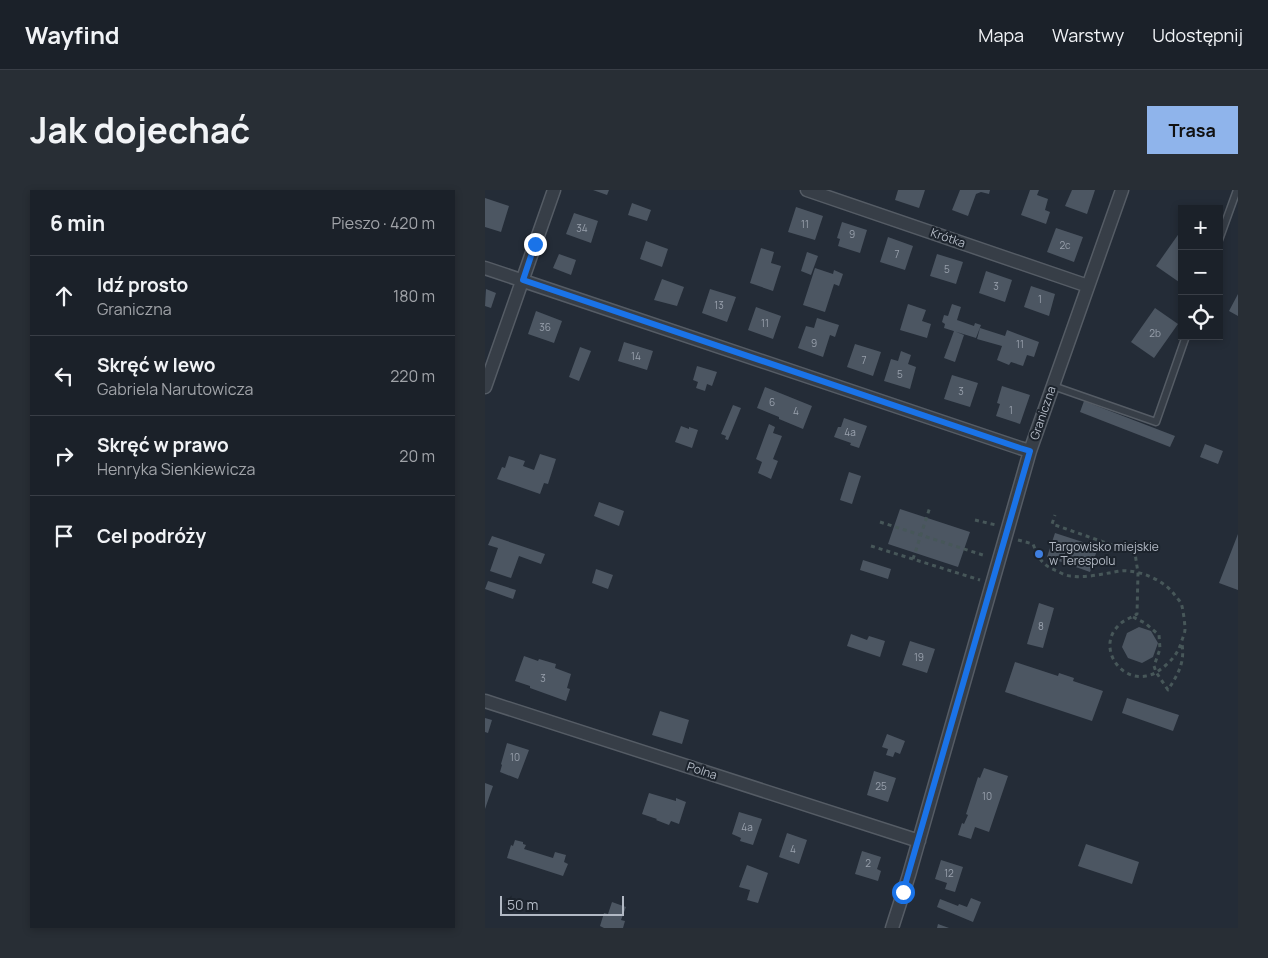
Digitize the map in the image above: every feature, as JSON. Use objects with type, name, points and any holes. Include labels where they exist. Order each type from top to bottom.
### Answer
[{"type":"street","points":[[485,387],[554,190]]},
{"type":"street","name":"Krótka","points":[[807,190],[1088,286]]},
{"type":"street","name":"Graniczna","points":[[892,928],[919,841],[1030,451],[1122,190]]},
{"type":"street","points":[[485,268],[1030,451]]},
{"type":"street","name":"Polna","points":[[485,701],[919,841]]},
{"type":"lane","points":[[1223,229],[1237,190]]},
{"type":"lane","points":[[1053,386],[1156,422],[1185,340]]},
{"type":"path","points":[[913,559],[930,507]]},
{"type":"path","points":[[1016,539],[1033,544],[1039,558],[1047,567],[1070,576],[1088,576],[1126,570],[1138,573],[1156,580],[1168,587],[1181,603],[1185,630],[1180,649],[1173,659],[1159,671],[1148,676],[1130,675],[1119,668],[1112,656],[1110,643],[1116,627],[1137,614],[1138,573],[1135,553],[1052,524],[1055,515]]},
{"type":"path","points":[[975,520],[999,526]]},
{"type":"path","points":[[880,522],[999,560]]},
{"type":"path","points":[[871,546],[982,581]]},
{"type":"path","points":[[1133,616],[1159,635],[1160,649],[1154,666],[1155,672],[1168,690],[1179,672],[1184,655],[1182,642]]},
{"type":"building","points":[[593,190],[609,190],[607,195]]},
{"type":"building","points":[[898,190],[925,190],[919,208],[895,200]]},
{"type":"building","points":[[960,190],[990,190],[989,194],[981,192],[976,194],[968,216],[952,210]]},
{"type":"building","points":[[1030,190],[1039,190],[1037,195],[1048,199],[1045,210],[1050,212],[1046,224],[1021,215]]},
{"type":"building","points":[[1072,190],[1095,190],[1087,214],[1065,206]]},
{"type":"building","points":[[485,198],[509,206],[501,232],[485,227]]},
{"type":"building","points":[[632,203],[651,210],[647,221],[628,215]]},
{"type":"building","points":[[796,207],[823,216],[815,240],[788,232]]},
{"type":"building","points":[[574,213],[598,221],[591,243],[566,234]]},
{"type":"building","points":[[842,222],[867,230],[860,253],[838,246],[840,239],[837,238]]},
{"type":"building","points":[[1056,228],[1083,237],[1074,262],[1047,252]]},
{"type":"building","points":[[1178,235],[1178,281],[1156,266]]},
{"type":"building","points":[[888,237],[913,246],[905,270],[880,262]]},
{"type":"building","points":[[646,241],[668,249],[662,267],[640,259]]},
{"type":"building","points":[[761,248],[774,252],[771,263],[781,266],[773,291],[750,283]]},
{"type":"building","points":[[807,252],[818,256],[811,275],[801,271]]},
{"type":"building","points":[[559,254],[576,260],[571,275],[553,268]]},
{"type":"building","points":[[937,254],[963,262],[956,284],[930,276]]},
{"type":"building","points":[[815,268],[833,274],[834,270],[843,274],[839,286],[834,284],[825,312],[803,305]]},
{"type":"building","points":[[986,271],[1012,280],[1005,302],[979,293]]},
{"type":"building","points":[[662,279],[684,287],[677,306],[654,300]]},
{"type":"building","points":[[1031,286],[1055,294],[1049,316],[1024,307]]},
{"type":"building","points":[[486,289],[496,293],[491,308],[485,306]]},
{"type":"building","points":[[710,289],[736,297],[727,322],[702,313]]},
{"type":"building","points":[[1238,294],[1238,316],[1229,311]]},
{"type":"building","points":[[908,304],[926,310],[922,321],[931,324],[927,338],[900,330]]},
{"type":"building","points":[[952,304],[961,307],[957,320],[974,326],[975,323],[981,325],[976,338],[944,328],[945,324],[942,322],[944,315],[948,316]]},
{"type":"building","points":[[756,307],[781,316],[773,339],[748,330]]},
{"type":"building","points":[[1155,308],[1178,324],[1154,358],[1131,342]]},
{"type":"building","points":[[536,311],[562,321],[554,343],[528,334]]},
{"type":"building","points":[[817,318],[839,325],[835,337],[830,335],[823,357],[798,348],[806,326],[814,328]]},
{"type":"building","points":[[980,328],[1005,336],[1007,330],[1039,342],[1034,357],[1027,355],[1023,366],[1011,362],[1009,365],[997,360],[1002,346],[977,339]]},
{"type":"building","points":[[954,331],[964,335],[955,362],[944,358]]},
{"type":"building","points":[[624,342],[653,351],[647,370],[618,361]]},
{"type":"building","points":[[855,344],[881,352],[873,376],[847,367]]},
{"type":"building","points":[[580,347],[591,351],[579,381],[569,377]]},
{"type":"building","points":[[901,351],[911,355],[908,364],[916,367],[910,389],[884,381],[891,359],[898,361]]},
{"type":"building","points":[[697,366],[717,372],[712,386],[707,384],[705,391],[696,388],[698,382],[693,380]]},
{"type":"building","points":[[952,375],[978,383],[970,407],[944,399]]},
{"type":"building","points":[[1002,386],[1030,395],[1020,424],[996,416],[1000,404],[997,403]]},
{"type":"building","points":[[765,387],[812,406],[803,429],[757,408]]},
{"type":"building","points":[[1084,401],[1175,436],[1170,447],[1080,412]]},
{"type":"building","points":[[733,405],[741,408],[728,440],[725,439],[726,436],[721,434]]},
{"type":"building","points":[[844,418],[867,426],[859,448],[834,437],[838,427],[841,427]]},
{"type":"building","points":[[769,424],[775,427],[773,433],[782,436],[773,459],[778,461],[771,479],[758,473],[762,462],[756,459]]},
{"type":"building","points":[[681,426],[698,430],[692,448],[675,442]]},
{"type":"building","points":[[1205,444],[1223,451],[1218,464],[1200,457]]},
{"type":"building","points":[[540,454],[556,459],[548,484],[544,483],[540,494],[497,479],[502,467],[505,468],[509,456],[525,461],[523,466],[534,470]]},
{"type":"building","points":[[849,472],[861,476],[852,504],[840,500]]},
{"type":"building","points":[[599,502],[624,511],[619,526],[594,516]]},
{"type":"building","points":[[900,509],[970,532],[958,567],[888,544]]},
{"type":"building","points":[[1055,533],[1098,547],[1090,572],[1047,557]]},
{"type":"building","points":[[1238,534],[1238,590],[1219,583]]},
{"type":"building","points":[[492,536],[545,554],[541,564],[519,556],[511,578],[490,571],[498,548],[488,545]]},
{"type":"building","points":[[863,560],[891,569],[888,579],[860,570]]},
{"type":"building","points":[[596,569],[613,575],[608,589],[592,583]]},
{"type":"building","points":[[488,581],[516,590],[513,599],[485,589]]},
{"type":"building","points":[[1039,603],[1054,608],[1043,648],[1027,644]]},
{"type":"building","points":[[1139,627],[1151,631],[1158,643],[1153,657],[1142,663],[1128,658],[1122,647],[1127,633]]},
{"type":"building","points":[[851,634],[867,640],[869,636],[885,641],[880,657],[847,646]]},
{"type":"building","points":[[910,641],[935,649],[927,673],[902,665]]},
{"type":"building","points":[[524,656],[556,664],[555,668],[571,674],[567,688],[570,689],[566,701],[515,681]]},
{"type":"building","points":[[1015,662],[1058,676],[1059,673],[1074,678],[1073,681],[1103,691],[1092,721],[1005,692]]},
{"type":"building","points":[[1127,698],[1179,715],[1173,731],[1122,713]]},
{"type":"building","points":[[660,711],[689,720],[682,744],[652,735]]},
{"type":"building","points":[[485,718],[492,720],[488,733],[485,732]]},
{"type":"building","points":[[887,734],[905,741],[900,754],[895,752],[893,757],[886,755],[888,749],[882,747]]},
{"type":"building","points":[[507,743],[529,750],[518,779],[500,772]]},
{"type":"building","points":[[984,768],[1008,776],[989,832],[975,827],[971,839],[958,835],[962,823],[964,824],[968,815],[966,814],[978,777],[980,778]]},
{"type":"building","points":[[874,771],[896,778],[888,802],[867,795]]},
{"type":"building","points":[[485,783],[493,786],[485,809]]},
{"type":"building","points":[[649,793],[676,801],[676,798],[686,802],[679,824],[671,821],[669,825],[642,814]]},
{"type":"building","points":[[739,812],[762,819],[753,845],[740,841],[741,838],[732,834]]},
{"type":"building","points":[[787,833],[807,840],[799,864],[779,857]]},
{"type":"building","points":[[515,840],[526,845],[524,849],[553,858],[555,852],[566,855],[564,862],[568,864],[563,876],[507,858],[511,845],[513,846]]},
{"type":"building","points":[[1086,844],[1139,862],[1132,884],[1078,866]]},
{"type":"building","points":[[862,851],[881,857],[877,869],[881,871],[878,881],[855,874]]},
{"type":"building","points":[[941,860],[963,867],[955,892],[945,889],[947,883],[935,879]]},
{"type":"building","points":[[747,865],[768,873],[758,903],[747,900],[750,890],[739,887]]},
{"type":"building","points":[[971,898],[981,902],[973,922],[937,907],[940,899],[958,906],[959,904],[967,907]]},
{"type":"building","points":[[612,902],[626,907],[621,920],[625,921],[623,928],[604,928],[600,926],[604,913],[608,914]]},
{"type":"building","points":[[938,924],[949,928],[937,928]]},
{"type":"place","name":"Targowisko miejskie w Terespolu","points":[[1039,554]]},
{"type":"route","points":[[535,244],[523,280],[1030,451],[903,892]]}]
